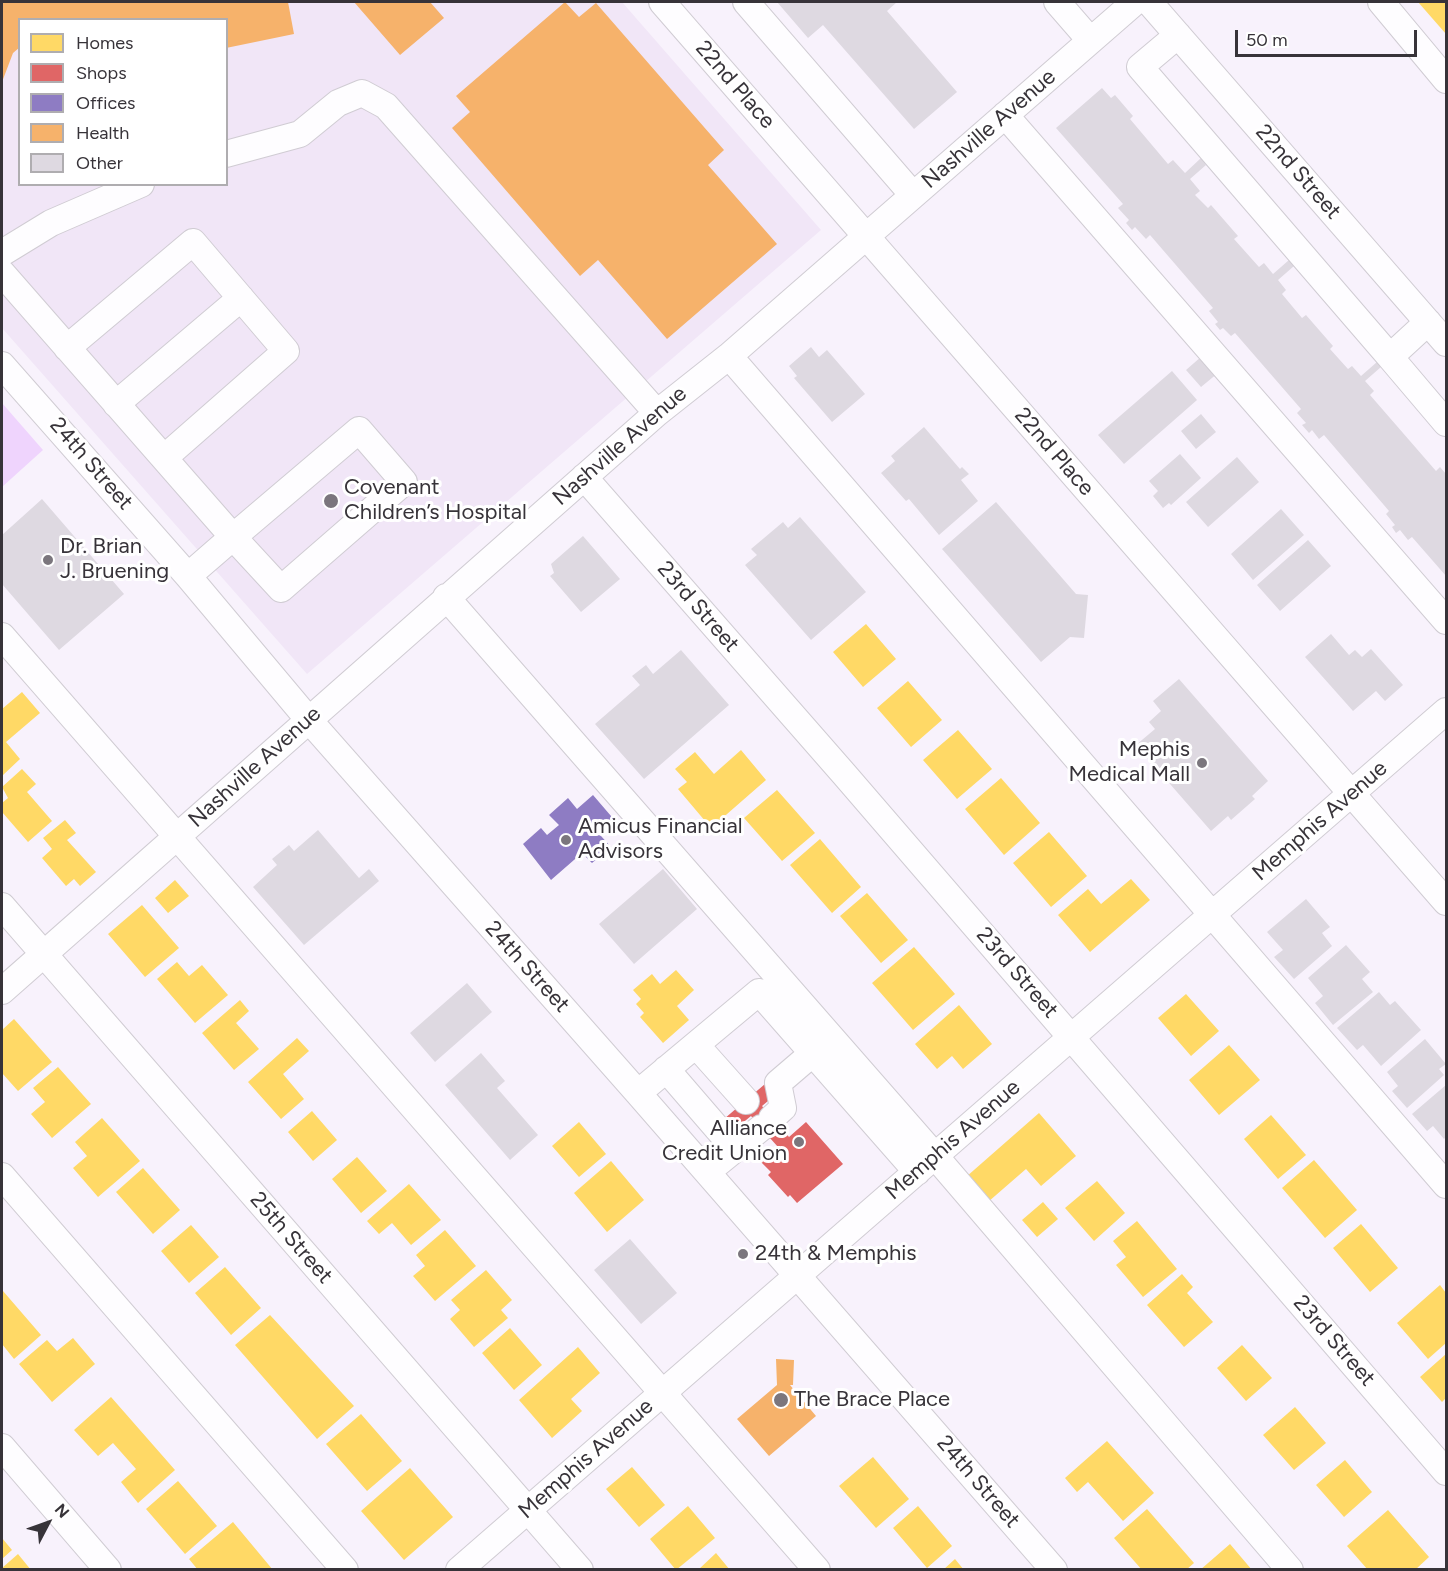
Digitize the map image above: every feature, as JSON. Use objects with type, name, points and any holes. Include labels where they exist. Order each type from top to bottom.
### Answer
[{"type":"street","name":"22nd Place","points":[[662,2],[1446,902]]},
{"type":"street","points":[[746,2],[913,195]]},
{"type":"street","points":[[1057,2],[1090,40]]},
{"type":"street","name":"Nashville Avenue","points":[[2,991],[446,597],[657,413],[729,356],[1135,2]]},
{"type":"street","name":"22nd Street","points":[[1149,2],[1446,343]]},
{"type":"street","points":[[1381,2],[1446,80]]},
{"type":"street","points":[[1178,35],[1140,67],[1446,423]]},
{"type":"street","points":[[228,153],[300,134],[338,103],[362,93],[386,106],[657,413]]},
{"type":"street","points":[[1005,115],[1446,621]]},
{"type":"street","points":[[2,253],[51,223],[127,187]]},
{"type":"street","points":[[67,348],[193,242],[286,351],[164,458]]},
{"type":"street","points":[[2,273],[233,537],[281,589],[404,482],[359,430],[233,537],[188,576]]},
{"type":"street","points":[[116,404],[241,298]]},
{"type":"street","points":[[1390,357],[1428,322]]},
{"type":"street","points":[[729,356],[1446,1185]]},
{"type":"street","name":"24th Street","points":[[2,365],[188,576],[308,719],[1054,1569]]},
{"type":"street","name":"23rd Street","points":[[584,477],[1072,1037],[1446,1472]]},
{"type":"street","points":[[446,597],[926,1164],[1290,1569]]},
{"type":"street","points":[[2,636],[817,1569]]},
{"type":"street","name":"Memphis Avenue","points":[[459,1569],[1446,711]]},
{"type":"street","name":"25th Street","points":[[2,906],[580,1569]]},
{"type":"street","points":[[638,1093],[759,992],[813,1053],[926,1164]]},
{"type":"street","points":[[696,1045],[746,1101]]},
{"type":"street","points":[[707,1172],[783,1108],[778,1083],[813,1053]]},
{"type":"street","points":[[666,1069],[735,1149]]},
{"type":"street","points":[[2,1176],[345,1569]]},
{"type":"street","points":[[2,1448],[108,1569]]},
{"type":"shaded area","name":"Covenant Children’s Hospital","points":[[2,2],[622,2],[821,230],[307,674],[2,328]]},
{"type":"shaded area","points":[[2,403],[43,450],[2,487]]},
{"type":"building: Homes","points":[[1418,2],[1446,2],[1446,34]]},
{"type":"building: Homes","points":[[866,624],[896,659],[863,687],[833,652]]},
{"type":"building: Homes","points":[[908,681],[942,720],[911,747],[877,708]]},
{"type":"building: Homes","points":[[22,692],[40,713],[6,742],[20,759],[2,776],[2,709]]},
{"type":"building: Homes","points":[[958,730],[992,769],[957,799],[923,760]]},
{"type":"building: Homes","points":[[741,750],[766,780],[711,828],[678,789],[687,782],[675,769],[695,752],[714,774]]},
{"type":"building: Homes","points":[[22,769],[36,784],[27,792],[52,821],[28,842],[2,812],[2,803],[8,798],[2,787]]},
{"type":"building: Homes","points":[[1001,778],[1040,823],[1004,855],[965,809]]},
{"type":"building: Homes","points":[[777,790],[815,833],[782,861],[744,818]]},
{"type":"building: Homes","points":[[65,820],[76,833],[67,840],[96,872],[80,886],[74,879],[66,886],[42,858],[52,849],[43,838]]},
{"type":"building: Homes","points":[[1049,832],[1087,876],[1051,907],[1013,863]]},
{"type":"building: Homes","points":[[820,839],[861,887],[832,913],[790,865]]},
{"type":"building: Homes","points":[[1131,879],[1150,900],[1090,952],[1058,915],[1088,889],[1101,904]]},
{"type":"building: Homes","points":[[175,880],[189,896],[168,913],[155,898]]},
{"type":"building: Homes","points":[[867,893],[908,940],[881,963],[840,916]]},
{"type":"building: Homes","points":[[142,905],[179,948],[145,977],[108,934]]},
{"type":"building: Homes","points":[[914,947],[955,994],[913,1030],[872,983]]},
{"type":"building: Homes","points":[[177,962],[189,976],[202,965],[228,995],[195,1023],[157,979]]},
{"type":"building: Homes","points":[[676,970],[694,990],[677,1006],[689,1020],[663,1043],[640,1017],[644,1013],[636,1004],[641,999],[633,990],[652,974],[660,984]]},
{"type":"building: Homes","points":[[1186,994],[1219,1031],[1191,1056],[1158,1018]]},
{"type":"building: Homes","points":[[240,1000],[249,1011],[236,1023],[259,1049],[234,1070],[202,1033]]},
{"type":"building: Homes","points":[[959,1005],[992,1044],[963,1069],[952,1056],[937,1069],[915,1044]]},
{"type":"building: Homes","points":[[14,1019],[52,1062],[18,1091],[2,1073],[2,1030]]},
{"type":"building: Homes","points":[[297,1038],[309,1051],[283,1074],[304,1099],[281,1119],[248,1082]]},
{"type":"building: Homes","points":[[1229,1045],[1260,1080],[1219,1115],[1189,1080]]},
{"type":"building: Homes","points":[[58,1067],[91,1104],[52,1138],[31,1114],[45,1102],[33,1088]]},
{"type":"building: Homes","points":[[312,1111],[337,1140],[313,1161],[288,1132]]},
{"type":"building: Homes","points":[[1039,1113],[1076,1156],[1041,1186],[1026,1169],[988,1202],[966,1177]]},
{"type":"building: Homes","points":[[1271,1115],[1306,1155],[1278,1179],[1244,1139]]},
{"type":"building: Homes","points":[[102,1118],[140,1161],[98,1197],[73,1168],[87,1156],[75,1142]]},
{"type":"building: Homes","points":[[579,1122],[606,1154],[579,1177],[552,1146]]},
{"type":"building: Homes","points":[[357,1157],[387,1191],[361,1213],[332,1179]]},
{"type":"building: Homes","points":[[1314,1160],[1357,1210],[1325,1238],[1282,1188]]},
{"type":"building: Homes","points":[[611,1161],[644,1200],[607,1232],[574,1193]]},
{"type":"building: Homes","points":[[143,1168],[180,1210],[153,1234],[116,1192]]},
{"type":"building: Homes","points":[[1097,1181],[1125,1213],[1094,1241],[1065,1208]]},
{"type":"building: Homes","points":[[409,1184],[441,1220],[411,1245],[392,1223],[379,1234],[367,1221]]},
{"type":"building: Homes","points":[[1043,1202],[1058,1219],[1037,1237],[1022,1220]]},
{"type":"building: Homes","points":[[1137,1221],[1177,1269],[1143,1297],[1116,1265],[1126,1257],[1113,1241]]},
{"type":"building: Homes","points":[[1361,1224],[1398,1268],[1370,1292],[1333,1248]]},
{"type":"building: Homes","points":[[191,1225],[219,1257],[189,1283],[161,1251]]},
{"type":"building: Homes","points":[[445,1230],[476,1266],[435,1301],[413,1276],[425,1266],[416,1255]]},
{"type":"building: Homes","points":[[225,1267],[261,1308],[231,1335],[195,1293]]},
{"type":"building: Homes","points":[[486,1270],[512,1300],[501,1310],[508,1318],[474,1347],[450,1319],[460,1310],[451,1300]]},
{"type":"building: Homes","points":[[1182,1274],[1193,1287],[1187,1293],[1213,1322],[1184,1347],[1147,1305]]},
{"type":"building: Homes","points":[[1440,1285],[1446,1293],[1446,1343],[1428,1359],[1397,1323]]},
{"type":"building: Homes","points":[[3,1291],[41,1335],[14,1359],[2,1344]]},
{"type":"building: Homes","points":[[270,1315],[354,1406],[317,1439],[235,1345]]},
{"type":"building: Homes","points":[[510,1328],[542,1365],[514,1390],[482,1353]]},
{"type":"building: Homes","points":[[73,1338],[95,1364],[52,1402],[19,1364],[47,1340],[57,1351]]},
{"type":"building: Homes","points":[[1242,1345],[1272,1378],[1246,1401],[1217,1368]]},
{"type":"building: Homes","points":[[578,1347],[600,1373],[571,1399],[582,1411],[552,1438],[519,1400]]},
{"type":"building: Homes","points":[[1446,1354],[1446,1398],[1442,1402],[1420,1377]]},
{"type":"building: Homes","points":[[111,1397],[175,1470],[138,1503],[121,1482],[136,1469],[113,1443],[98,1456],[74,1430]]},
{"type":"building: Homes","points":[[1295,1407],[1326,1443],[1294,1470],[1263,1435]]},
{"type":"building: Homes","points":[[361,1414],[402,1461],[367,1491],[326,1444]]},
{"type":"building: Homes","points":[[1107,1441],[1154,1493],[1123,1521],[1088,1482],[1077,1492],[1065,1478]]},
{"type":"building: Homes","points":[[873,1457],[909,1499],[876,1528],[839,1486]]},
{"type":"building: Homes","points":[[1345,1460],[1372,1492],[1344,1517],[1316,1485]]},
{"type":"building: Homes","points":[[632,1467],[665,1505],[639,1527],[606,1489]]},
{"type":"building: Homes","points":[[410,1468],[453,1517],[404,1560],[361,1511]]},
{"type":"building: Homes","points":[[178,1481],[217,1526],[185,1554],[146,1509]]},
{"type":"building: Homes","points":[[688,1506],[715,1538],[676,1570],[650,1539]]},
{"type":"building: Homes","points":[[918,1506],[952,1546],[927,1568],[893,1528]]},
{"type":"building: Homes","points":[[1147,1509],[1194,1563],[1186,1570],[1142,1570],[1114,1538]]},
{"type":"building: Homes","points":[[1388,1510],[1429,1557],[1415,1570],[1368,1570],[1347,1546]]},
{"type":"building: Homes","points":[[233,1522],[273,1570],[198,1570],[189,1559]]},
{"type":"building: Homes","points":[[2,1538],[12,1550],[2,1559]]},
{"type":"building: Homes","points":[[1230,1544],[1252,1570],[1200,1570]]},
{"type":"building: Homes","points":[[716,1553],[730,1570],[698,1570]]},
{"type":"building: Homes","points":[[18,1554],[31,1570],[2,1570],[2,1568]]},
{"type":"building: Homes","points":[[955,1559],[964,1570],[943,1570]]},
{"type":"building: Shops","name":"Alliance Credit Union","points":[[765,1084],[774,1096],[762,1106],[789,1137],[806,1122],[843,1164],[797,1203],[790,1195],[788,1197],[768,1175],[771,1172],[761,1162],[778,1147],[751,1116],[734,1130],[724,1119]]},
{"type":"building: Offices","name":"Amicus Financial Advisors","points":[[593,795],[617,823],[601,836],[611,847],[592,863],[582,853],[551,880],[523,844],[541,828],[547,835],[559,825],[549,815],[568,798],[577,809]]},
{"type":"building: Health","points":[[2,2],[288,2],[294,34],[228,48],[228,18],[18,18],[18,49],[13,53],[2,82]]},
{"type":"building: Health","points":[[354,2],[430,2],[444,18],[400,55]]},
{"type":"building: Health","points":[[565,2],[579,17],[596,3],[724,150],[708,165],[777,244],[667,339],[598,260],[580,276],[452,128],[470,112],[456,96]]},
{"type":"building: Health","name":"The Brace Place","points":[[776,1359],[794,1360],[793,1385],[790,1385],[816,1416],[769,1456],[737,1419],[777,1385]]},
{"type":"building: Other","points":[[777,2],[897,2],[887,11],[957,92],[914,129],[823,25],[808,38]]},
{"type":"building: Other","points":[[1102,88],[1111,98],[1115,95],[1133,116],[1130,119],[1168,164],[1173,160],[1185,173],[1201,158],[1206,165],[1190,179],[1200,191],[1195,195],[1208,208],[1211,205],[1238,236],[1234,239],[1259,267],[1264,263],[1273,274],[1289,260],[1294,266],[1278,280],[1286,290],[1282,294],[1302,318],[1306,315],[1333,346],[1330,349],[1348,369],[1352,366],[1361,376],[1377,362],[1381,367],[1365,381],[1374,391],[1370,395],[1436,471],[1440,467],[1446,474],[1446,576],[1412,537],[1408,540],[1400,530],[1396,533],[1392,527],[1395,525],[1386,514],[1389,511],[1324,435],[1319,439],[1312,430],[1309,433],[1302,425],[1306,423],[1297,413],[1301,409],[1235,333],[1231,336],[1223,328],[1220,330],[1215,324],[1218,322],[1209,311],[1213,308],[1150,235],[1146,239],[1135,227],[1132,230],[1126,223],[1129,220],[1118,208],[1123,204],[1056,128]]},
{"type":"building: Other","points":[[811,347],[819,357],[827,350],[865,394],[832,422],[794,378],[797,376],[789,366]]},
{"type":"building: Other","points":[[1202,356],[1218,373],[1201,387],[1186,370]]},
{"type":"building: Other","points":[[1172,371],[1197,400],[1124,464],[1098,435]]},
{"type":"building: Other","points":[[1201,414],[1216,432],[1196,449],[1181,431]]},
{"type":"building: Other","points":[[924,427],[960,469],[962,467],[969,474],[961,480],[978,501],[939,535],[909,499],[906,501],[881,473],[895,461],[891,456]]},
{"type":"building: Other","points":[[1180,454],[1201,478],[1171,505],[1169,503],[1163,508],[1153,496],[1158,491],[1149,481]]},
{"type":"building: Other","points":[[1237,457],[1259,482],[1208,527],[1186,502]]},
{"type":"building: Other","name":"Dr. Brian J. Bruening","points":[[42,499],[124,594],[59,650],[2,584],[2,535]]},
{"type":"building: Other","points":[[996,502],[1076,594],[1088,595],[1084,638],[1070,637],[1041,662],[942,549]]},
{"type":"building: Other","points":[[1281,509],[1304,535],[1253,580],[1231,554]]},
{"type":"building: Other","points":[[800,517],[866,592],[811,640],[745,565],[757,555],[751,549],[783,522],[788,528]]},
{"type":"building: Other","points":[[583,536],[620,579],[581,612],[550,576],[554,573],[551,564]]},
{"type":"building: Other","points":[[1308,540],[1331,566],[1280,611],[1257,585]]},
{"type":"building: Other","points":[[1331,634],[1349,655],[1355,650],[1362,657],[1371,649],[1403,685],[1385,701],[1376,691],[1353,711],[1305,657]]},
{"type":"building: Other","points":[[681,650],[729,705],[644,779],[595,724],[640,685],[632,676],[646,665],[653,674]]},
{"type":"building: Other","name":"Mephis Medical Mall","points":[[1179,679],[1268,781],[1252,796],[1255,799],[1231,820],[1228,816],[1211,831],[1136,745],[1155,729],[1149,722],[1161,711],[1153,701]]},
{"type":"building: Other","points":[[318,830],[359,878],[369,869],[379,881],[304,945],[253,887],[277,865],[272,859],[289,845],[294,851]]},
{"type":"building: Other","points":[[663,869],[697,909],[634,964],[599,924]]},
{"type":"building: Other","points":[[1306,899],[1330,927],[1322,933],[1332,946],[1294,979],[1274,957],[1283,950],[1267,932]]},
{"type":"building: Other","points":[[1346,945],[1370,972],[1362,979],[1373,992],[1333,1025],[1315,1003],[1323,996],[1308,978]]},
{"type":"building: Other","points":[[467,983],[492,1012],[435,1062],[410,1033]]},
{"type":"building: Other","points":[[1379,992],[1390,1005],[1395,1001],[1421,1030],[1381,1066],[1363,1045],[1357,1050],[1337,1028]]},
{"type":"building: Other","points":[[1425,1039],[1446,1064],[1439,1069],[1444,1075],[1407,1108],[1392,1091],[1398,1086],[1387,1072]]},
{"type":"building: Other","points":[[481,1053],[505,1081],[497,1088],[538,1135],[510,1160],[445,1085]]},
{"type":"building: Other","points":[[1446,1085],[1446,1137],[1444,1139],[1433,1126],[1427,1131],[1412,1114]]},
{"type":"building: Other","points":[[630,1239],[677,1293],[641,1324],[594,1270]]},
{"type":"place","name":"Covenant Children’s Hospital","points":[[331,501]]},
{"type":"place","name":"Dr. Brian J. Bruening","points":[[48,560]]},
{"type":"place","name":"Mephis Medical Mall","points":[[1202,763]]},
{"type":"place","name":"Amicus Financial Advisors","points":[[566,840]]},
{"type":"place","name":"Alliance Credit Union","points":[[799,1142]]},
{"type":"place","name":"24th & Memphis","points":[[743,1254]]},
{"type":"place","name":"The Brace Place","points":[[781,1400]]}]
